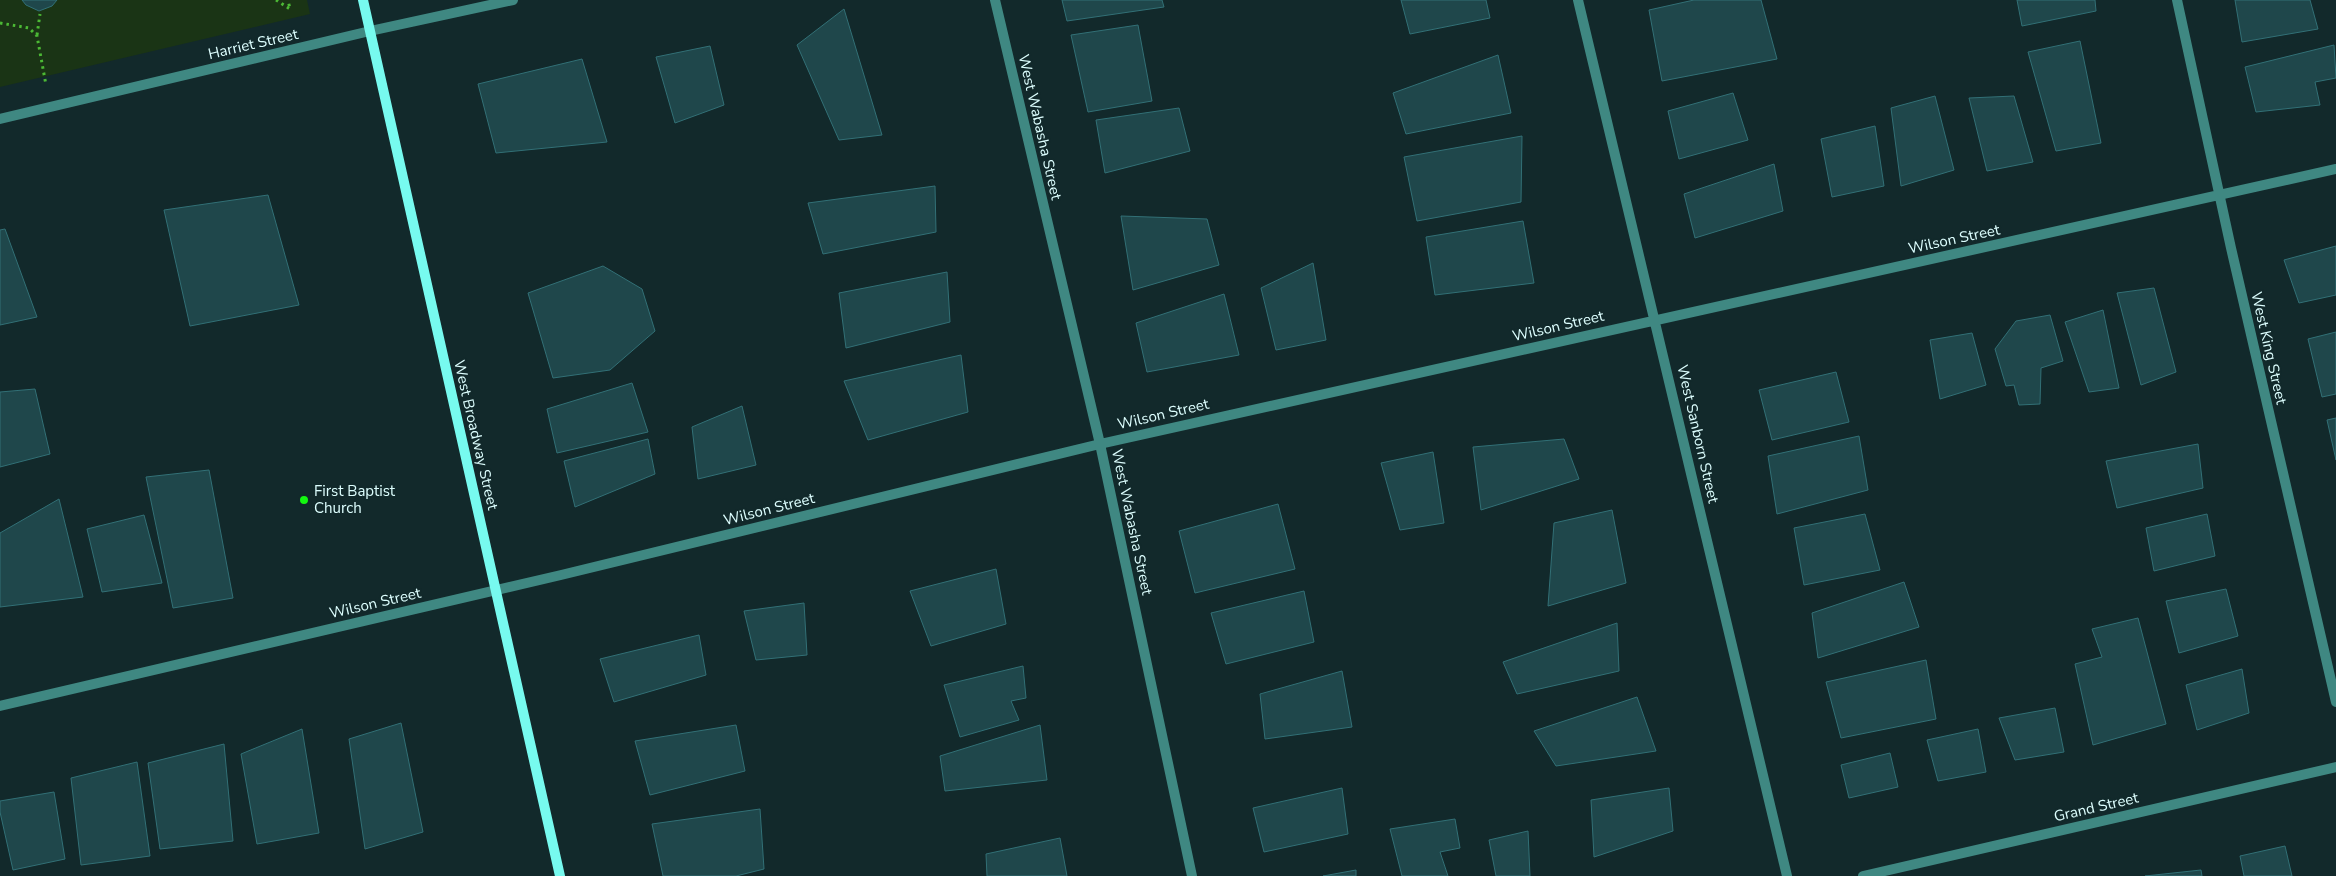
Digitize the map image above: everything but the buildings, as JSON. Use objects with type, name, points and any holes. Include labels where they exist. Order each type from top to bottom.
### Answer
[{"type":"main road","name":"West Broadway Street","points":[[363,0],[560,876]]},
{"type":"street","name":"Harriet Street","points":[[0,119],[370,31],[513,0]]},
{"type":"street","name":"West Wabasha Street","points":[[995,0],[1100,444],[1192,876]]},
{"type":"street","name":"West Sanborn Street","points":[[1578,0],[1787,876]]},
{"type":"street","name":"West King Street","points":[[2177,0],[2231,248],[2336,702]]},
{"type":"street","name":"Wilson Street","points":[[0,706],[496,590],[1100,444],[2336,169]]},
{"type":"street","name":"Grand Street","points":[[1863,876],[2336,767]]},
{"type":"path","points":[[276,0],[290,8],[288,0]]},
{"type":"path","points":[[40,14],[37,36],[50,107]]},
{"type":"path","points":[[0,23],[29,28],[37,36]]},
{"type":"green space","points":[[0,0],[307,0],[310,14],[0,87]]},
{"type":"place","name":"First Baptist Church","points":[[304,500]]}]
